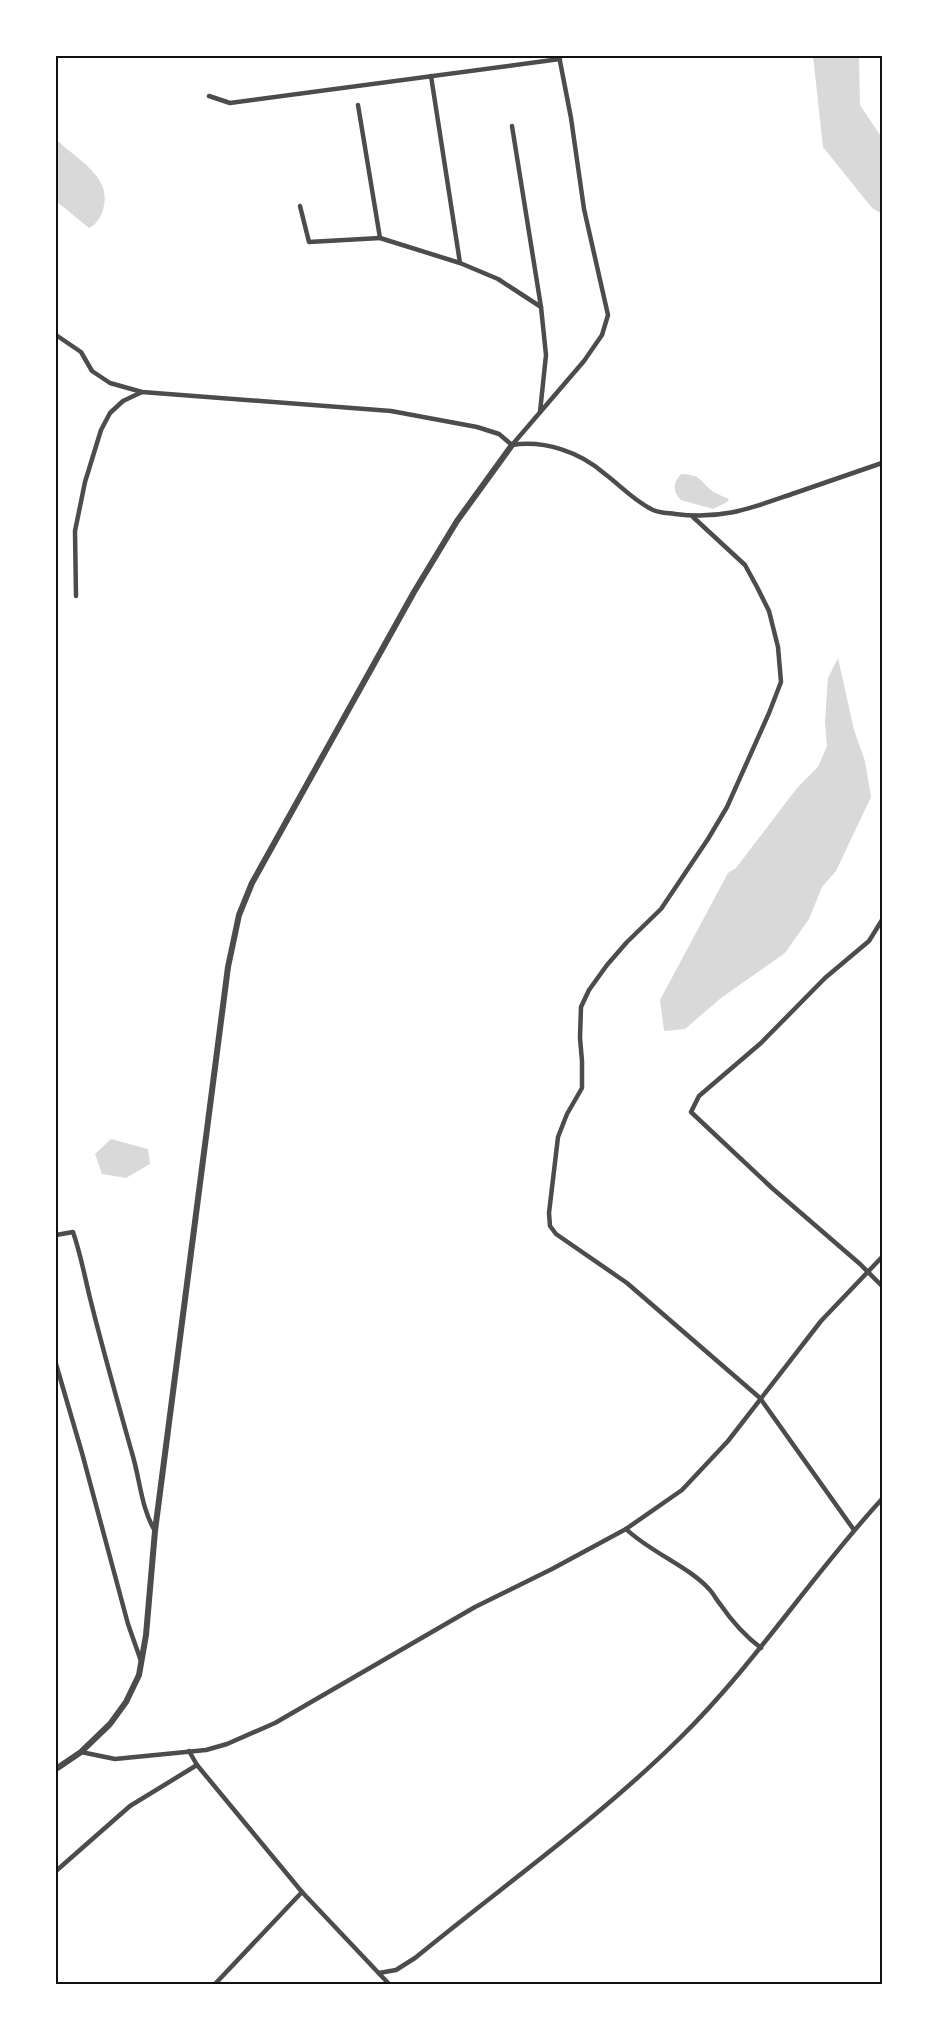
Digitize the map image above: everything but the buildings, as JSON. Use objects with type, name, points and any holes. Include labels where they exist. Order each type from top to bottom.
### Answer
[{"type":"street","points":[[56,1770],[81,1752],[110,1724],[126,1702],[139,1675],[147,1635],[156,1531],[228,967],[239,915],[252,883],[414,592],[457,521],[512,445],[584,361],[602,335],[608,315],[584,209],[560,57],[230,103],[208,96]]},
{"type":"street","points":[[430,76],[460,263]]},
{"type":"street","points":[[358,105],[380,238]]},
{"type":"street","points":[[512,126],[541,307],[546,356],[540,412]]},
{"type":"street","points":[[300,206],[309,242],[380,238],[460,263],[498,279],[541,307]]},
{"type":"street","points":[[56,335],[81,352],[92,371],[110,383],[142,392],[391,411],[477,427],[499,434],[512,445]]},
{"type":"street","points":[[76,596],[75,531],[85,482],[101,430],[110,413],[123,401],[142,392]]},
{"type":"street","points":[[512,445],[527,442],[546,445],[576,455],[603,472],[629,495],[654,511],[693,517],[727,515],[757,507],[882,463]]},
{"type":"street","points":[[693,517],[745,565],[757,587],[769,611],[776,638],[781,682],[727,807],[708,839],[662,909],[627,942],[607,965],[589,990],[581,1007],[579,1038],[582,1088],[567,1114],[558,1137],[549,1213],[550,1226],[556,1234],[627,1283],[760,1398],[854,1530]]},
{"type":"street","points":[[882,920],[868,941],[825,978],[761,1043],[699,1096],[691,1112],[772,1188],[838,1243],[882,1286]]},
{"type":"street","points":[[56,1235],[73,1232],[148,1520],[156,1531]]},
{"type":"street","points":[[81,1752],[115,1759],[206,1750],[227,1744],[275,1723],[475,1607],[626,1529],[682,1490],[728,1441],[821,1321],[882,1257]]},
{"type":"street","points":[[56,1364],[128,1624],[141,1661]]},
{"type":"street","points":[[379,1973],[396,1970],[415,1958],[565,1841],[682,1737],[761,1648],[854,1530],[882,1499]]},
{"type":"street","points":[[626,1529],[639,1541],[710,1589],[749,1639],[761,1648]]},
{"type":"street","points":[[189,1751],[197,1765],[302,1892],[388,1984]]},
{"type":"street","points":[[56,1871],[130,1806],[197,1765]]},
{"type":"street","points":[[215,1984],[302,1892]]},
{"type":"shaded area","points":[[813,56],[859,56],[860,105],[882,138],[882,214],[872,208],[823,147]]},
{"type":"shaded area","points":[[56,139],[90,169],[103,187],[105,198],[102,213],[96,223],[89,228],[56,201]]},
{"type":"shaded area","points":[[681,474],[699,478],[713,491],[729,499],[713,509],[681,500],[675,487]]},
{"type":"shaded area","points":[[838,658],[854,730],[865,761],[871,797],[836,871],[822,887],[809,919],[785,953],[721,998],[685,1029],[664,1031],[660,1000],[728,873],[736,868],[797,788],[818,767],[827,746],[825,722],[828,678]]},
{"type":"shaded area","points":[[111,1139],[148,1149],[150,1164],[126,1178],[102,1174],[95,1154]]}]
